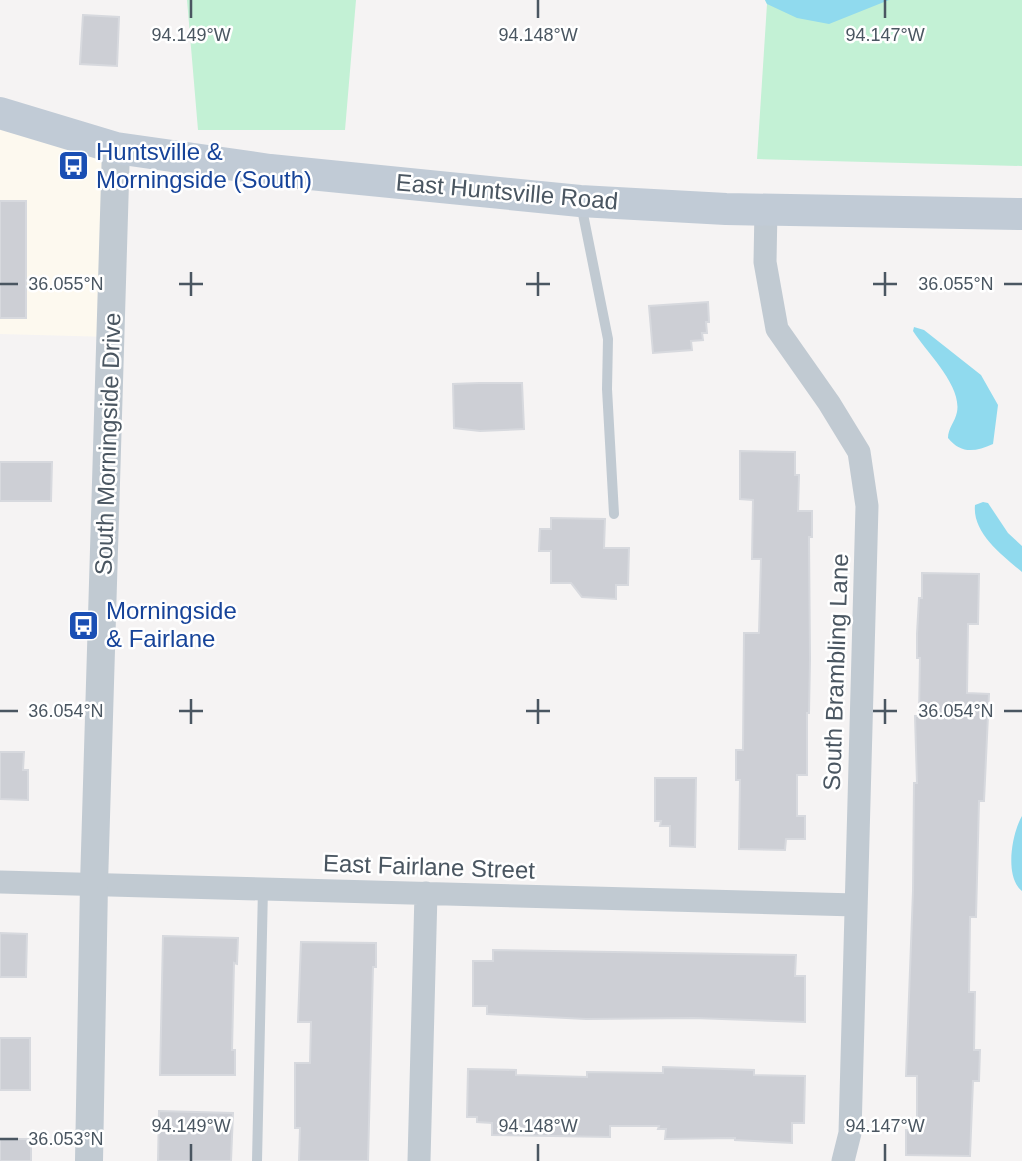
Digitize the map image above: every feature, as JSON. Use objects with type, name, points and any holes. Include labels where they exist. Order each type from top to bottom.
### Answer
[{"type":"main road","name":"East Huntsville Road","points":[[0,113],[116,148],[270,170],[580,201],[766,209],[1022,214]]},
{"type":"street","name":"South Morningside Drive","points":[[89,1161],[94,884],[116,148]]},
{"type":"street","name":"South Brambling Lane","points":[[766,209],[765,262],[777,329],[859,452],[867,506],[850,1133],[843,1161]]},
{"type":"street","name":"East Fairlane Street","points":[[0,883],[856,905]]},
{"type":"street","points":[[419,1161],[426,893]]},
{"type":"lane","points":[[580,201],[608,338],[607,389],[614,514]]},
{"type":"lane","points":[[257,1161],[263,888]]},
{"type":"shaded area","points":[[0,113],[116,148],[111,337],[0,334]]},
{"type":"green space","points":[[187,0],[356,0],[345,130],[198,130]]},
{"type":"green space","points":[[765,0],[1022,0],[1022,166],[757,159],[767,4]]},
{"type":"water","points":[[765,0],[889,0],[829,24],[797,18],[767,4]]},
{"type":"water","points":[[914,327],[924,330],[981,375],[998,405],[993,444],[969,450],[958,447],[948,438],[957,412],[954,391],[942,369],[913,331]]},
{"type":"water","points":[[988,503],[1008,533],[1022,546],[1022,572],[990,543],[978,525],[975,505]]},
{"type":"water","points":[[1022,816],[1022,891],[1016,884],[1011,866],[1015,833]]},
{"type":"building","points":[[83,15],[119,17],[117,66],[80,64]]},
{"type":"building","points":[[0,201],[26,201],[26,318],[0,318]]},
{"type":"building","points":[[708,302],[709,322],[706,322],[707,333],[702,333],[703,340],[691,341],[692,350],[653,353],[649,306]]},
{"type":"building","points":[[522,383],[524,429],[480,431],[454,428],[453,384]]},
{"type":"building","points":[[740,451],[795,452],[795,475],[799,475],[798,511],[812,511],[812,537],[809,537],[807,775],[797,775],[797,816],[805,816],[805,839],[786,839],[785,850],[739,849],[740,780],[736,780],[736,750],[743,750],[744,633],[759,633],[761,559],[752,559],[753,500],[740,499]]},
{"type":"building","points":[[0,462],[52,462],[51,501],[0,501]]},
{"type":"building","points":[[551,518],[605,519],[604,548],[629,548],[628,585],[616,585],[616,599],[582,597],[571,583],[551,583],[551,551],[539,551],[540,529],[551,529]]},
{"type":"building","points":[[922,573],[979,574],[978,624],[968,624],[967,693],[989,694],[984,801],[979,801],[976,917],[970,917],[969,992],[975,992],[974,1050],[980,1050],[979,1081],[973,1081],[970,1156],[906,1155],[906,1130],[917,1131],[917,1076],[906,1076],[914,783],[917,783],[915,716],[919,716],[920,658],[917,658],[917,634]]},
{"type":"building","points":[[0,752],[24,752],[23,770],[28,770],[28,800],[0,799]]},
{"type":"building","points":[[655,778],[696,778],[695,847],[670,846],[670,826],[660,826],[661,821],[655,821]]},
{"type":"building","points":[[0,933],[27,934],[26,977],[0,977]]},
{"type":"building","points":[[163,936],[238,938],[237,964],[234,963],[232,1050],[235,1050],[235,1075],[160,1075]]},
{"type":"building","points":[[301,942],[376,943],[376,967],[373,967],[368,1161],[299,1161],[300,1128],[295,1128],[295,1063],[310,1063],[311,1022],[298,1022]]},
{"type":"building","points":[[493,950],[796,955],[795,976],[805,976],[805,1022],[694,1018],[586,1019],[487,1014],[487,1006],[473,1006],[473,961],[493,961]]},
{"type":"building","points":[[0,1038],[30,1038],[30,1090],[0,1090]]},
{"type":"building","points":[[663,1067],[754,1070],[754,1075],[805,1076],[804,1123],[792,1123],[792,1143],[735,1138],[665,1139],[666,1129],[658,1129],[659,1126],[610,1126],[610,1137],[492,1135],[492,1123],[477,1122],[477,1117],[467,1117],[468,1069],[516,1070],[516,1075],[587,1077],[587,1072],[663,1073]]},
{"type":"building","points":[[159,1111],[233,1113],[231,1161],[158,1161]]},
{"type":"building","points":[[0,1139],[31,1139],[31,1161],[0,1161]]},
{"type":"place","name":"Huntsville & Morningside (South)","points":[[73,166]]},
{"type":"place","name":"Morningside & Fairlane","points":[[83,625]]}]
